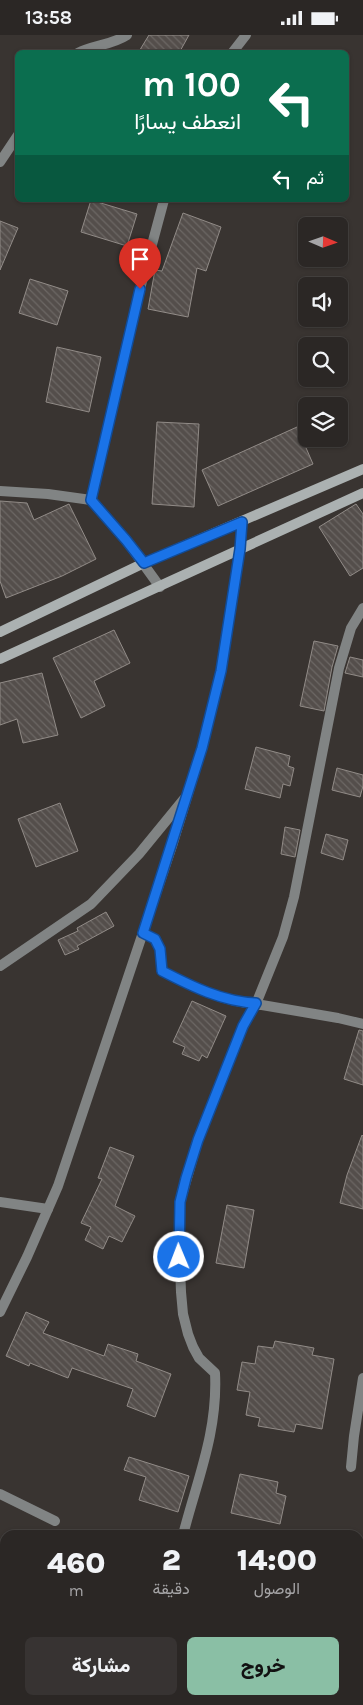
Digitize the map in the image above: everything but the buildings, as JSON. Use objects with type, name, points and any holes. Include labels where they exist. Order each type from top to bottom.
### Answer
[{"type":"main road","points":[[0,632],[144,563],[363,469]]},
{"type":"main road","points":[[0,659],[363,493]]},
{"type":"street","points":[[86,50],[119,40],[127,35]]},
{"type":"street","points":[[234,50],[246,35]]},
{"type":"street","points":[[0,162],[15,140]]},
{"type":"street","points":[[91,500],[140,289],[163,202]]},
{"type":"street","points":[[0,491],[48,494],[91,500],[126,540],[160,587]]},
{"type":"street","points":[[0,1312],[27,1257],[58,1186],[188,794],[202,748],[221,671],[240,549],[242,522]]},
{"type":"street","points":[[184,1530],[211,1434],[216,1385],[215,1373],[199,1359],[193,1347],[183,1314],[179,1239],[180,1202],[198,1140],[243,1026],[256,1003],[283,937],[294,897],[339,669],[351,628],[363,608]]},
{"type":"street","points":[[0,966],[91,904],[139,854],[188,794]]},
{"type":"street","points":[[143,933],[155,939],[160,949],[162,971],[182,981],[229,1000],[256,1003],[363,1024]]},
{"type":"street","points":[[0,1202],[48,1209]]},
{"type":"street","points":[[351,1467],[363,1378]]},
{"type":"street","points":[[0,1493],[55,1521]]},
{"type":"route","points":[[140,289],[91,500],[144,563],[242,522],[240,549],[221,671],[202,748],[143,933],[155,939],[160,949],[162,971],[229,1000],[256,1003],[243,1026],[198,1140],[186,1178],[180,1202],[179,1257]]}]
